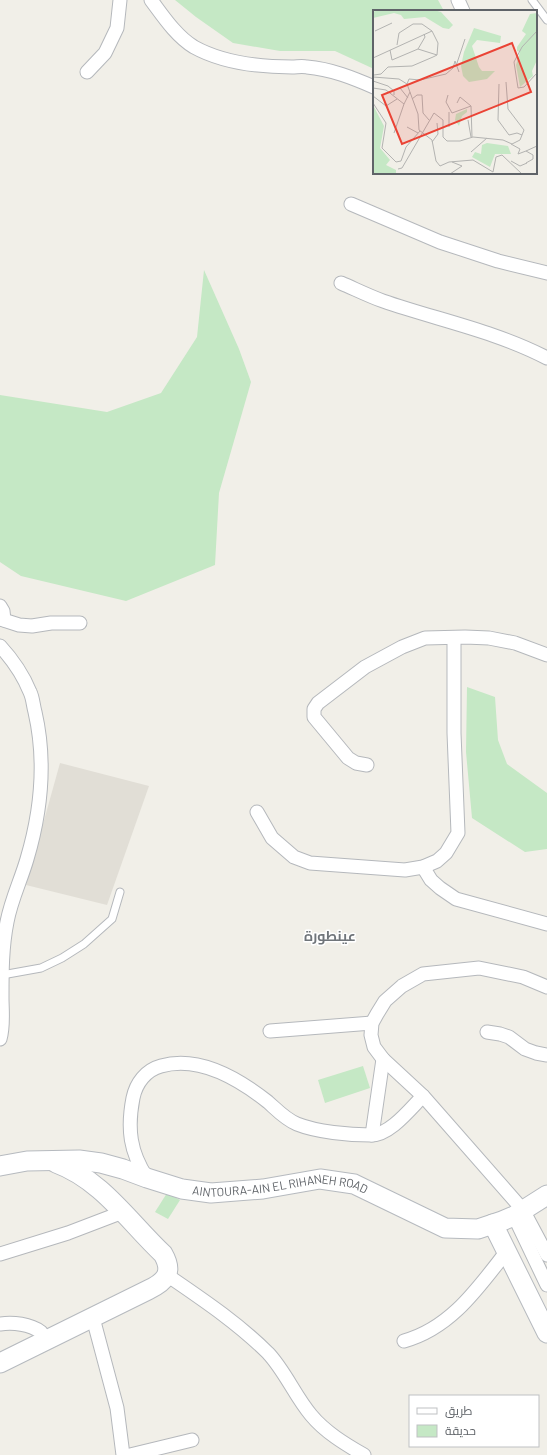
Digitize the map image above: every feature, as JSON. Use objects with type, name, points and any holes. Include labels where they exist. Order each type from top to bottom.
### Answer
[{"type":"main road","points":[[0,1363],[155,1287],[163,1282],[167,1276],[167,1260],[163,1254],[123,1212],[91,1182],[78,1173],[50,1160]]},
{"type":"main road","name":"AINTOURA-AIN EL RIHANEH ROAD","points":[[0,1166],[27,1161],[79,1160],[101,1163],[182,1188],[211,1193],[263,1189],[320,1179],[354,1184],[445,1228],[478,1228],[493,1224],[518,1213],[547,1195]]},
{"type":"main road","points":[[493,1224],[547,1333]]},
{"type":"street","points":[[87,72],[105,53],[117,28],[120,0]]},
{"type":"street","points":[[151,0],[179,34],[193,46],[218,58],[252,64],[307,67],[327,70],[373,87]]},
{"type":"street","points":[[458,0],[463,10]]},
{"type":"street","points":[[351,204],[440,242],[498,261],[547,273]]},
{"type":"street","points":[[341,283],[382,300],[520,344],[547,358]]},
{"type":"street","points":[[0,606],[3,611],[2,620],[19,625],[32,626],[51,623],[80,623]]},
{"type":"street","points":[[367,765],[356,763],[348,758],[314,717],[314,709],[318,703],[365,667],[402,647],[425,638],[475,637],[501,640],[515,643],[547,655]]},
{"type":"street","points":[[257,812],[272,838],[294,857],[310,863],[404,870],[423,868],[437,861],[446,853],[458,832],[454,733],[454,638]]},
{"type":"street","points":[[0,646],[15,665],[30,692],[39,730],[41,757],[40,791],[36,816],[27,859],[10,904],[4,941],[2,1023],[0,1040]]},
{"type":"street","points":[[423,868],[431,880],[456,899],[547,924]]},
{"type":"street","points":[[547,987],[523,977],[479,968],[423,974],[402,986],[392,994],[372,1023],[371,1035],[374,1047],[383,1059],[423,1096],[518,1213],[547,1255]]},
{"type":"street","points":[[270,1031],[372,1023]]},
{"type":"street","points":[[487,1032],[509,1037],[525,1048],[536,1053],[547,1055]]},
{"type":"street","points":[[372,1135],[383,1059]]},
{"type":"street","points":[[147,1178],[139,1166],[133,1152],[130,1134],[131,1109],[134,1090],[140,1080],[149,1071],[169,1063],[185,1062],[208,1067],[247,1087],[289,1120],[310,1128],[334,1132],[372,1135],[382,1133],[396,1123],[423,1096]]},
{"type":"street","points":[[0,1254],[123,1212]]},
{"type":"street","points":[[518,1213],[547,1285]]},
{"type":"street","points":[[404,1341],[416,1338],[427,1332],[460,1308],[507,1251]]},
{"type":"street","points":[[167,1276],[238,1326],[277,1363],[311,1415],[320,1425],[364,1455]]},
{"type":"street","points":[[93,1318],[117,1408],[123,1455]]},
{"type":"street","points":[[0,1324],[20,1324],[42,1332],[46,1340]]},
{"type":"street","points":[[130,1455],[192,1440]]},
{"type":"lane","points":[[532,0],[547,20]]},
{"type":"lane","points":[[2,975],[41,968],[62,958],[84,944],[112,920],[120,892]]},
{"type":"shaded area","points":[[60,763],[149,786],[107,905],[26,885]]},
{"type":"green space","points":[[175,0],[438,0],[443,10],[373,10],[373,69],[335,51],[280,51],[233,43]]},
{"type":"green space","points":[[204,270],[239,349],[251,382],[219,493],[215,565],[126,601],[21,576],[0,562],[0,395],[107,412],[161,393],[197,337]]},
{"type":"green space","points":[[467,687],[495,697],[498,740],[507,764],[547,793],[547,849],[525,852],[472,818],[466,752]]},
{"type":"green space","points":[[363,1066],[370,1088],[325,1103],[318,1080]]},
{"type":"green space","points":[[167,1193],[180,1200],[168,1219],[155,1212]]},
{"type":"district","name":"عينطورة","points":[[330,936]]}]
